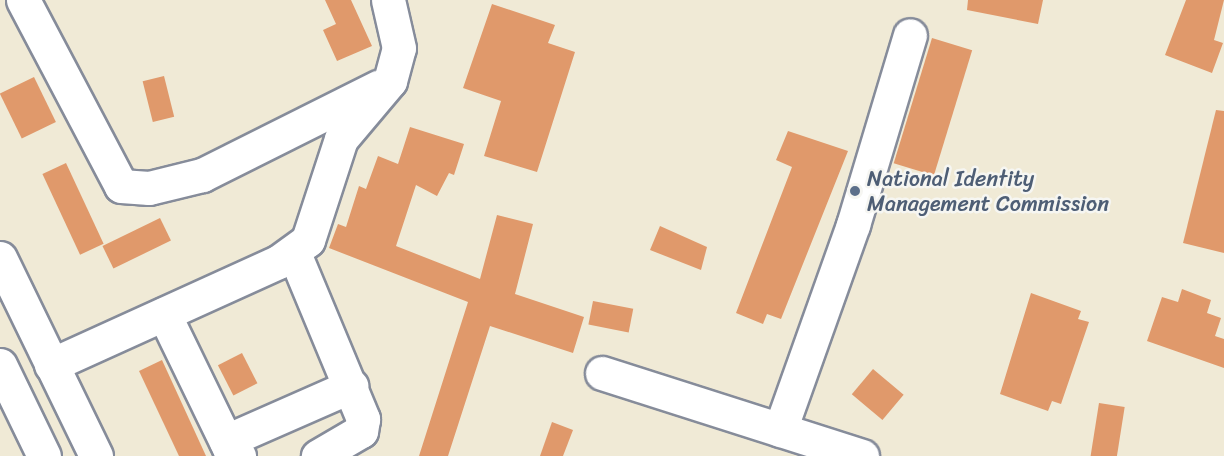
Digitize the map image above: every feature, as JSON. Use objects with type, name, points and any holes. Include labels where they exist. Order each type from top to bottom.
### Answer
[{"type":"street","points":[[23,0],[121,186],[149,188],[202,175],[390,81]]},
{"type":"street","points":[[51,365],[294,253],[308,240],[341,139],[390,81],[399,48],[388,0]]},
{"type":"street","points":[[780,430],[853,225],[910,35]]},
{"type":"street","points":[[294,253],[363,419],[361,431],[318,456]]},
{"type":"street","points":[[0,258],[96,456]]},
{"type":"street","points":[[164,314],[232,449],[351,386]]},
{"type":"street","points":[[0,365],[35,453]]},
{"type":"street","points":[[602,373],[862,456]]},
{"type":"building","points":[[325,0],[351,0],[372,46],[337,61],[323,30],[336,24]]},
{"type":"building","points":[[968,0],[1043,0],[1038,24],[967,10]]},
{"type":"building","points":[[1186,0],[1224,0],[1214,40],[1223,43],[1212,73],[1165,55]]},
{"type":"building","points":[[492,4],[555,25],[548,43],[575,52],[537,172],[484,156],[501,101],[463,88]]},
{"type":"building","points":[[932,38],[972,50],[934,176],[894,163]]},
{"type":"building","points":[[164,76],[174,117],[153,122],[143,81]]},
{"type":"building","points":[[34,77],[56,122],[22,139],[0,94]]},
{"type":"building","points":[[1216,110],[1224,111],[1224,253],[1183,243]]},
{"type":"building","points":[[410,127],[464,144],[454,175],[449,173],[437,196],[416,185],[396,246],[480,279],[497,215],[533,224],[515,294],[584,317],[573,353],[490,326],[448,456],[419,456],[468,302],[329,248],[338,224],[346,227],[359,186],[366,189],[378,156],[398,164]]},
{"type":"building","points":[[788,131],[848,151],[781,319],[767,314],[763,324],[736,313],[792,167],[776,160]]},
{"type":"building","points":[[66,163],[104,244],[80,255],[42,174]]},
{"type":"building","points":[[160,218],[171,240],[113,269],[102,246]]},
{"type":"building","points":[[660,226],[707,247],[701,270],[650,250]]},
{"type":"building","points":[[1182,289],[1211,300],[1207,313],[1221,318],[1215,336],[1224,339],[1224,368],[1147,341],[1162,297],[1178,302]]},
{"type":"building","points":[[1031,293],[1081,311],[1078,319],[1089,322],[1061,404],[1052,401],[1048,411],[1000,394]]},
{"type":"building","points":[[593,301],[633,309],[629,332],[588,325]]},
{"type":"building","points":[[242,353],[257,383],[233,396],[218,365]]},
{"type":"building","points":[[162,360],[206,456],[179,456],[139,371]]},
{"type":"building","points":[[873,369],[904,395],[882,420],[852,394]]},
{"type":"building","points":[[1099,403],[1125,407],[1117,456],[1091,456]]},
{"type":"building","points":[[552,422],[573,430],[563,456],[540,456]]},
{"type":"place","name":"National Identity Management Commission","points":[[855,191]]}]
